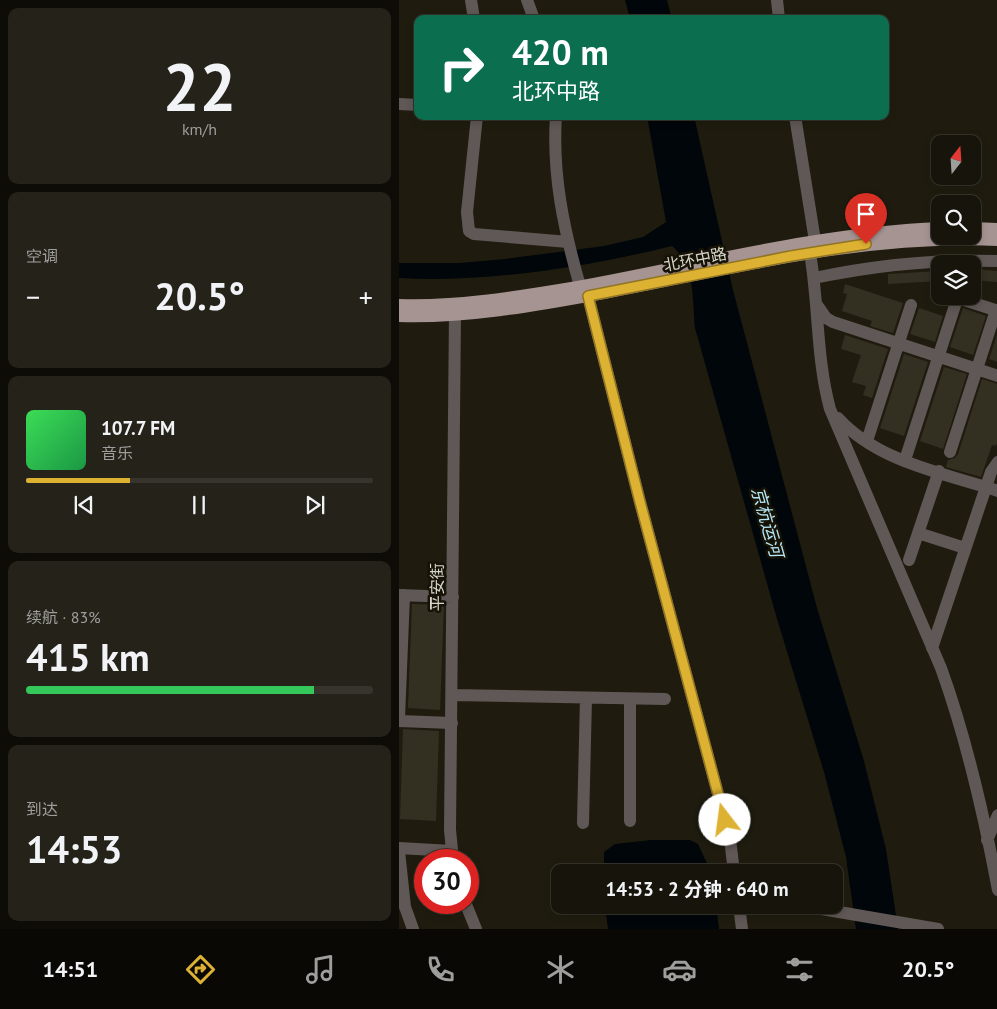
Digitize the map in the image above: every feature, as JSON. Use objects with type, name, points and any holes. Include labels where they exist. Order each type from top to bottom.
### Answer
[{"type":"main road","points":[[981,228],[997,229]]},
{"type":"main road","name":"北环中路","points":[[399,305],[584,291],[812,247],[865,233],[931,229]]},
{"type":"main road","name":"北环中路","points":[[981,239],[997,240]]},
{"type":"main road","name":"北环中路","points":[[812,247],[931,240]]},
{"type":"main road","name":"北环中路","points":[[399,316],[542,305],[584,291]]},
{"type":"street","points":[[471,0],[473,15]]},
{"type":"street","points":[[527,0],[533,15]]},
{"type":"street","points":[[777,0],[779,15]]},
{"type":"street","points":[[399,104],[414,105]]},
{"type":"street","points":[[477,120],[467,212],[469,230],[474,234],[568,242]]},
{"type":"street","points":[[556,120],[555,172],[568,242],[584,291],[730,840],[733,864]]},
{"type":"street","points":[[796,120],[812,247],[821,377],[830,409],[932,648],[956,710],[997,890]]},
{"type":"street","points":[[981,261],[997,261]]},
{"type":"street","points":[[814,278],[903,263],[931,263]]},
{"type":"street","points":[[867,441],[911,304]]},
{"type":"street","points":[[817,305],[833,322],[997,376]]},
{"type":"street","points":[[905,460],[955,305]]},
{"type":"street","points":[[950,452],[997,311],[980,305]]},
{"type":"street","name":"平安街","points":[[452,849],[450,830],[455,313]]},
{"type":"street","points":[[830,409],[847,428],[883,453],[991,489]]},
{"type":"street","points":[[932,648],[965,548],[991,489],[997,462]]},
{"type":"street","points":[[909,560],[939,471]]},
{"type":"street","points":[[918,533],[965,548]]},
{"type":"street","points":[[452,723],[399,719],[401,595],[453,597]]},
{"type":"street","points":[[452,695],[665,700]]},
{"type":"street","points":[[583,823],[586,698]]},
{"type":"street","points":[[630,821],[631,699]]},
{"type":"street","points":[[987,840],[997,815]]},
{"type":"street","points":[[413,929],[405,907],[399,850],[414,851]]},
{"type":"street","points":[[843,912],[938,929]]},
{"type":"street","points":[[470,914],[476,929]]},
{"type":"street","points":[[740,914],[742,929]]},
{"type":"water","points":[[625,0],[667,0],[671,15],[629,15]]},
{"type":"water","name":"京杭运河","points":[[648,120],[695,120],[733,290],[817,608],[864,761],[886,849],[898,929],[856,929],[846,857],[824,772],[777,619],[695,328],[693,295],[689,274],[680,254],[672,246],[606,261],[536,272],[466,278],[399,278],[399,263],[460,263],[604,246],[643,237],[666,222]]},
{"type":"water","points":[[651,840],[690,840],[698,844],[707,864],[604,864],[604,852],[615,844]]},
{"type":"water","points":[[606,914],[717,914],[719,929],[608,929]]},
{"type":"building","points":[[981,270],[998,271],[998,282],[981,281]]},
{"type":"building","points":[[931,272],[931,282],[888,284],[888,274]]},
{"type":"building","points":[[845,284],[903,303],[893,333],[870,326],[872,321],[842,311],[847,294],[843,293]]},
{"type":"building","points":[[919,308],[943,316],[935,342],[910,334]]},
{"type":"building","points":[[963,308],[986,316],[973,355],[950,347]]},
{"type":"building","points":[[998,332],[998,362],[989,359]]},
{"type":"building","points":[[845,335],[888,349],[872,398],[863,395],[866,386],[852,382],[861,355],[841,349]]},
{"type":"building","points":[[904,354],[928,362],[904,436],[880,428]]},
{"type":"building","points":[[944,367],[967,374],[943,449],[920,441]]},
{"type":"building","points":[[982,379],[998,384],[998,441],[996,446],[992,445],[981,477],[946,467],[948,460],[955,458],[958,454]]},
{"type":"building","points":[[412,604],[444,605],[440,710],[408,708]]},
{"type":"building","points":[[403,729],[439,731],[436,821],[400,819]]},
{"type":"route","points":[[725,820],[640,502],[588,296],[791,256],[866,244]]}]
